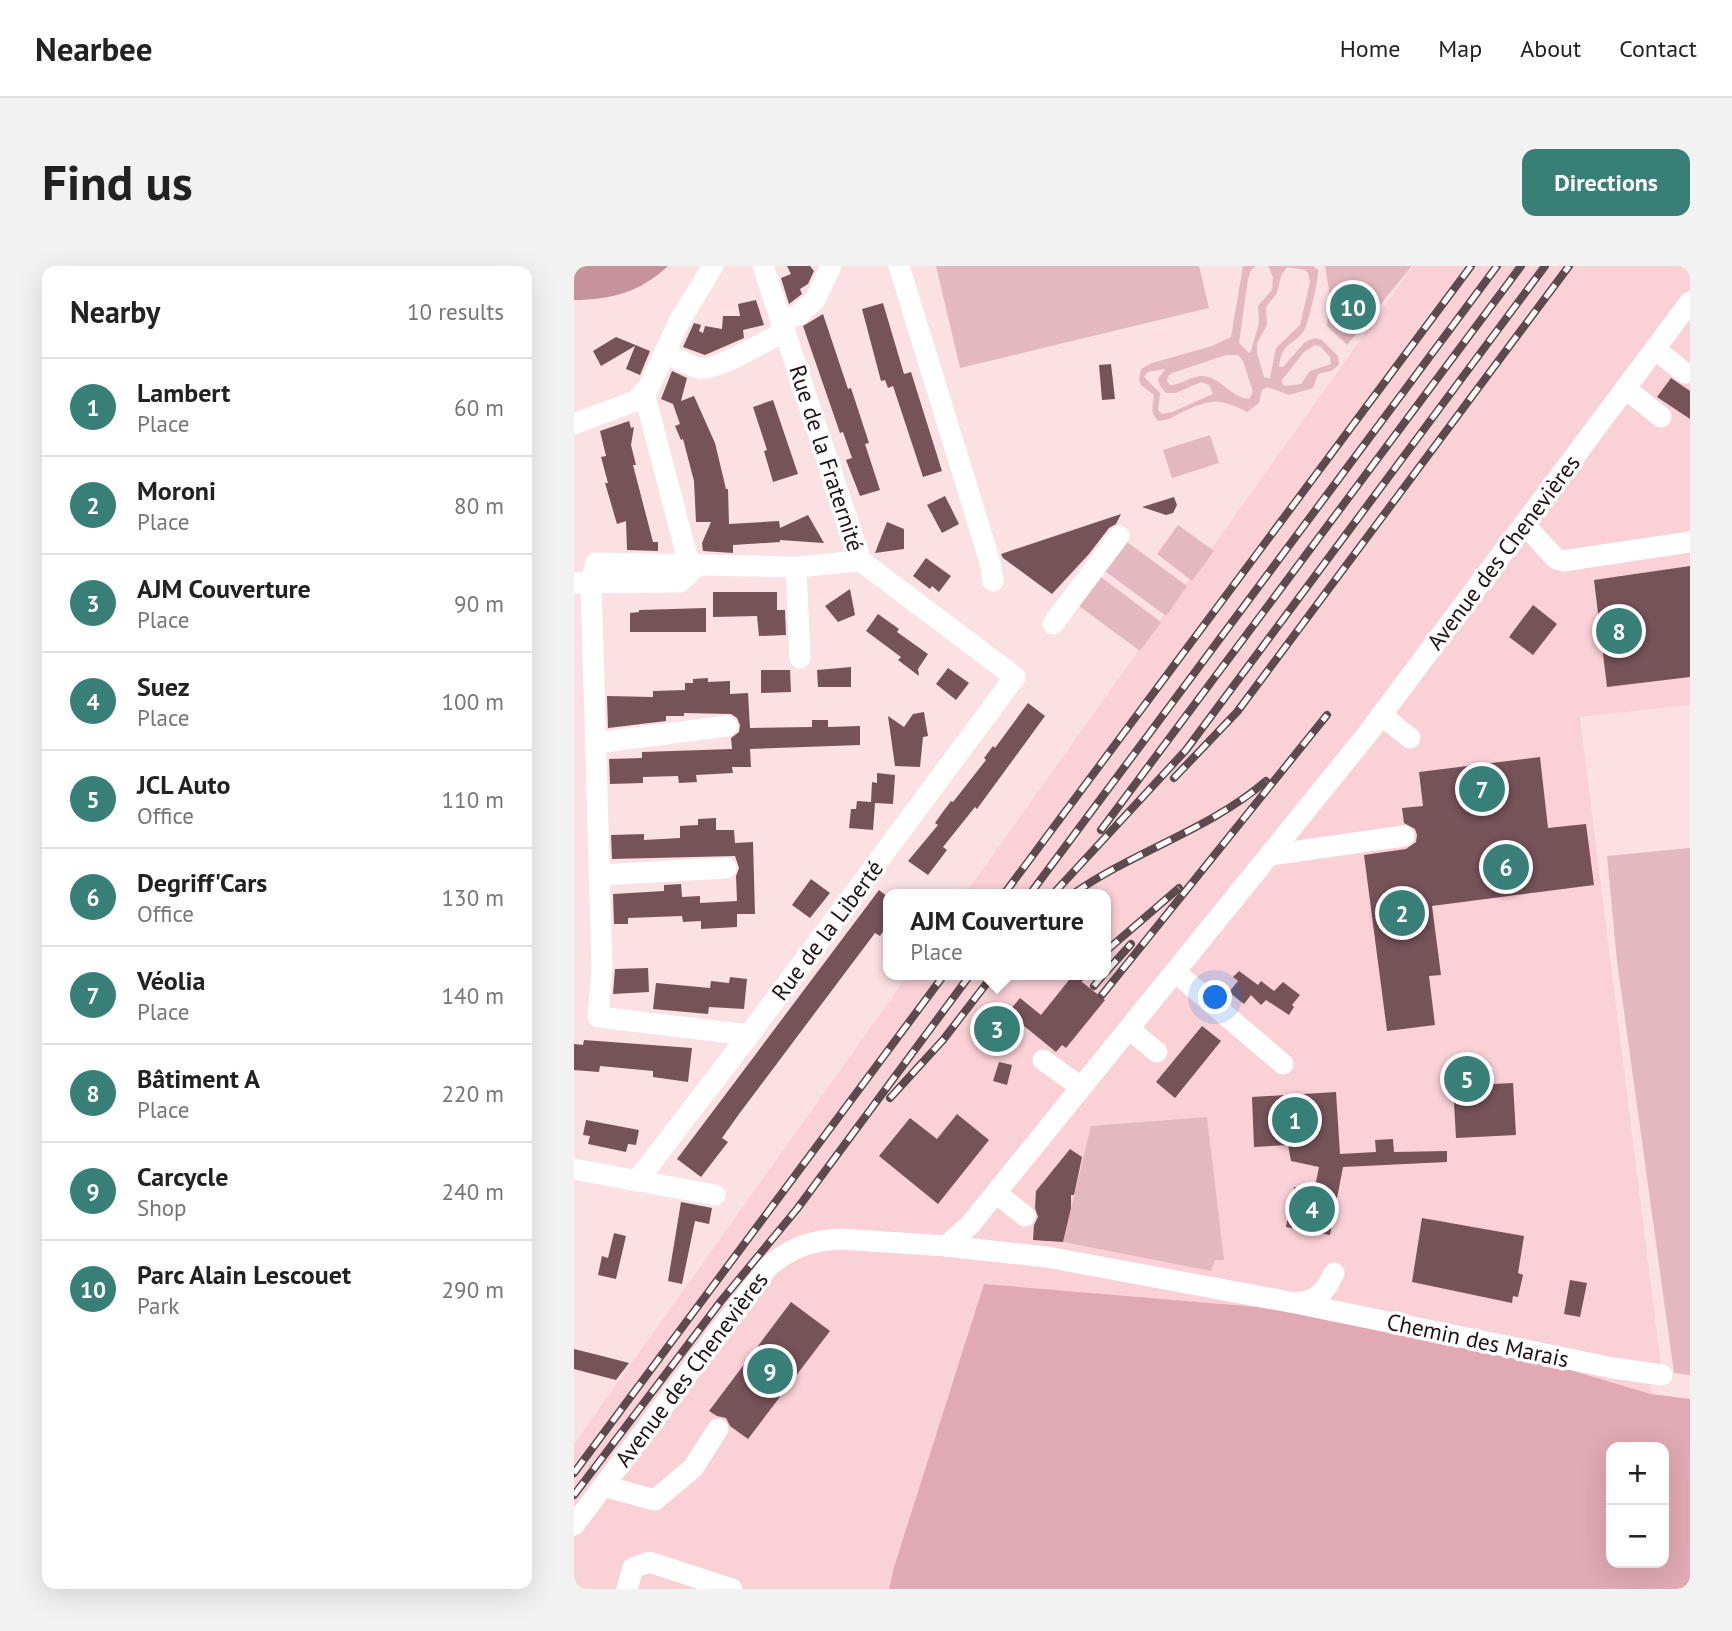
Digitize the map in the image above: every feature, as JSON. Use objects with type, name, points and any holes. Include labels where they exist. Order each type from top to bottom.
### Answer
[{"type":"street","points":[[574,424],[635,401],[649,387],[679,322],[713,266]]},
{"type":"street","name":"Rue de la Fraternité","points":[[763,266],[861,561],[1016,677]]},
{"type":"street","name":"Rue de la Fraternité","points":[[665,352],[702,369],[720,364],[783,327],[799,314],[814,300],[831,266]]},
{"type":"street","points":[[899,266],[990,562],[993,581]]},
{"type":"street","name":"Avenue des Chenevières","points":[[946,1246],[969,1226],[1381,715],[1625,388],[1688,309]]},
{"type":"street","points":[[1655,349],[1685,373]]},
{"type":"street","points":[[1625,388],[1661,417]]},
{"type":"street","points":[[644,392],[694,564]]},
{"type":"street","points":[[1524,524],[1556,559],[1563,561],[1690,542]]},
{"type":"street","points":[[1053,624],[1119,536]]},
{"type":"street","points":[[694,564],[796,567],[861,561]]},
{"type":"street","points":[[694,564],[680,582],[583,583],[596,743],[603,968],[598,1017],[749,1035]]},
{"type":"street","points":[[796,567],[800,658]]},
{"type":"street","name":"Rue de la Liberté","points":[[637,1181],[1016,677]]},
{"type":"street","points":[[1381,715],[1410,738]]},
{"type":"street","points":[[596,743],[727,726]]},
{"type":"street","points":[[1270,855],[1404,836]]},
{"type":"street","points":[[600,875],[726,868]]},
{"type":"street","points":[[1175,972],[1283,1064]]},
{"type":"street","points":[[1129,1029],[1157,1052]]},
{"type":"street","points":[[1043,1060],[1080,1089]]},
{"type":"street","points":[[574,1169],[715,1195]]},
{"type":"street","points":[[996,1193],[1025,1216]]},
{"type":"street","name":"Avenue des Chenevières","points":[[574,1525],[768,1268],[778,1258],[800,1246],[825,1240],[946,1246],[1047,1257],[1295,1303]]},
{"type":"street","points":[[1295,1303],[1310,1301],[1320,1296],[1334,1273]]},
{"type":"street","name":"Chemin des Marais","points":[[1295,1303],[1662,1375]]},
{"type":"street","name":"Avenue des Chenevières","points":[[603,1486],[655,1500],[693,1468],[718,1429]]},
{"type":"street","points":[[627,1589],[632,1568],[649,1562],[732,1589]]},
{"type":"shaded area","points":[[574,266],[668,266],[647,282],[624,293],[574,300]]},
{"type":"shaded area","points":[[936,266],[1199,266],[1209,308],[960,368]]},
{"type":"shaded area","points":[[1243,266],[1256,266],[1251,270],[1248,279],[1239,343],[1249,353],[1259,323],[1258,306],[1272,290],[1273,277],[1268,266],[1313,266],[1318,270],[1318,275],[1306,327],[1300,336],[1285,348],[1279,367],[1283,367],[1305,342],[1315,338],[1322,340],[1338,356],[1339,365],[1331,371],[1318,374],[1313,388],[1289,395],[1267,387],[1262,390],[1259,403],[1247,412],[1230,404],[1209,402],[1159,421],[1153,412],[1154,395],[1141,385],[1139,380],[1141,369],[1152,363],[1212,346],[1231,337]],"holes":[[[1287,267],[1305,270],[1310,282],[1300,325],[1276,348],[1270,378],[1267,378],[1264,377],[1257,353],[1257,343],[1267,325],[1266,307],[1277,293],[1281,276]],[[1315,345],[1320,346],[1330,357],[1331,364],[1310,371],[1301,384],[1285,386],[1282,380],[1304,352]],[[1226,355],[1238,355],[1243,361],[1253,392],[1249,399],[1243,398],[1215,380],[1203,376],[1170,385],[1167,381],[1172,373]],[[1165,369],[1158,379],[1166,393],[1176,393],[1201,382],[1209,385],[1213,394],[1162,414],[1158,410],[1160,393],[1144,377],[1148,372]]]},
{"type":"shaded area","points":[[1325,266],[1412,266],[1347,345],[1327,326],[1329,289]]},
{"type":"shaded area","points":[[1413,266],[1690,266],[1690,705],[1580,717],[1662,1375],[1649,1373],[1652,1394],[1490,1346],[908,1589],[574,1589],[574,1444],[904,980],[1111,980],[1111,889],[969,889]]},
{"type":"shaded area","points":[[1210,435],[1219,463],[1172,478],[1163,450]]},
{"type":"shaded area","points":[[1178,525],[1214,551],[1192,581],[1157,554]]},
{"type":"shaded area","points":[[1127,542],[1187,586],[1166,616],[1105,571]]},
{"type":"shaded area","points":[[1101,577],[1161,622],[1140,651],[1079,606]]},
{"type":"shaded area","points":[[1690,848],[1690,1375],[1674,1373],[1617,961],[1607,856]]},
{"type":"shaded area","points":[[1207,1117],[1224,1260],[1215,1260],[1211,1271],[1063,1242],[1091,1126]]},
{"type":"shaded area","points":[[984,1284],[1398,1319],[1651,1394],[1690,1399],[1690,1589],[889,1589]]},
{"type":"building","points":[[787,266],[810,266],[814,271],[808,284],[800,289],[802,294],[789,304],[781,278],[791,274]]},
{"type":"building","points":[[756,300],[764,325],[743,330],[744,338],[705,355],[683,347],[694,323],[701,325],[699,331],[703,333],[705,326],[722,329],[723,316],[740,316],[738,304]]},
{"type":"building","points":[[883,303],[904,374],[911,372],[942,471],[923,477],[893,386],[888,388],[885,380],[881,381],[862,309]]},
{"type":"building","points":[[823,314],[869,443],[865,444],[880,490],[860,496],[846,460],[852,458],[843,432],[840,433],[803,326]]},
{"type":"building","points":[[616,337],[650,351],[640,375],[626,369],[635,346],[601,366],[593,351]]},
{"type":"building","points":[[1111,364],[1115,399],[1102,400],[1099,365]]},
{"type":"building","points":[[672,371],[687,378],[681,401],[694,396],[715,443],[728,489],[729,524],[779,521],[780,528],[808,515],[824,543],[780,540],[733,545],[733,553],[703,551],[702,543],[711,522],[696,522],[694,481],[683,439],[681,440],[675,426],[680,424],[673,404],[661,399]]},
{"type":"building","points":[[1671,378],[1690,391],[1690,419],[1657,397]]},
{"type":"building","points":[[773,400],[798,474],[773,482],[764,451],[767,450],[753,407]]},
{"type":"building","points":[[629,421],[631,428],[634,427],[631,445],[636,465],[633,465],[653,542],[658,542],[658,551],[627,550],[626,521],[617,524],[605,483],[608,483],[601,457],[606,456],[600,431]]},
{"type":"building","points":[[945,496],[959,524],[942,533],[927,505]]},
{"type":"building","points":[[1174,497],[1177,505],[1173,513],[1166,515],[1142,507]]},
{"type":"building","points":[[1121,514],[1116,524],[1109,528],[1052,594],[1001,554]]},
{"type":"building","points":[[887,522],[904,529],[904,549],[875,553]]},
{"type":"building","points":[[926,558],[951,576],[939,592],[932,586],[930,589],[913,576]]},
{"type":"building","points":[[1690,566],[1690,677],[1607,687],[1594,580]]},
{"type":"building","points":[[850,589],[855,615],[838,622],[825,606]]},
{"type":"building","points":[[713,592],[777,592],[777,610],[785,610],[786,635],[759,636],[757,616],[713,617]]},
{"type":"building","points":[[1533,605],[1557,624],[1533,655],[1509,637]]},
{"type":"building","points":[[706,608],[706,632],[630,632],[630,613],[639,610]]},
{"type":"building","points":[[878,614],[899,629],[897,632],[928,654],[918,669],[919,676],[898,660],[901,657],[866,631]]},
{"type":"building","points":[[851,667],[851,687],[818,687],[817,670]]},
{"type":"building","points":[[948,668],[969,683],[956,700],[936,684]]},
{"type":"building","points":[[761,670],[790,670],[791,692],[761,693]]},
{"type":"building","points":[[708,678],[708,682],[730,681],[730,694],[748,693],[750,728],[812,727],[812,720],[828,720],[828,727],[860,726],[860,745],[750,749],[751,767],[732,767],[733,773],[696,775],[697,782],[679,783],[678,776],[643,777],[643,783],[610,784],[609,759],[642,758],[642,752],[732,749],[731,738],[739,732],[740,725],[737,718],[731,714],[684,713],[684,716],[666,716],[666,721],[608,728],[607,696],[653,697],[653,691],[685,690],[685,683],[693,683],[693,679]]},
{"type":"building","points":[[1028,703],[1045,716],[977,809],[975,807],[943,847],[947,850],[928,875],[908,861],[938,825],[935,823],[942,813]]},
{"type":"building","points":[[924,712],[928,736],[923,737],[920,767],[895,766],[888,716],[904,727],[913,714]]},
{"type":"building","points":[[1540,757],[1548,828],[1586,824],[1594,885],[1432,906],[1441,975],[1429,976],[1435,1025],[1387,1031],[1364,855],[1406,849],[1416,842],[1415,829],[1404,823],[1402,808],[1423,806],[1419,772]]},
{"type":"building","points":[[877,773],[895,775],[893,804],[875,803],[873,830],[849,828],[851,809],[856,809],[857,801],[871,802],[872,782],[877,783]]},
{"type":"building","points":[[716,818],[716,830],[734,830],[735,843],[753,842],[755,914],[737,914],[737,927],[701,929],[701,921],[683,922],[682,916],[628,918],[628,924],[614,924],[613,894],[664,891],[664,885],[681,884],[682,897],[700,896],[700,903],[737,901],[736,876],[739,868],[735,856],[612,859],[611,835],[644,834],[644,840],[680,838],[680,826],[698,825],[698,819]]},
{"type":"building","points":[[811,879],[830,893],[810,918],[792,905]]},
{"type":"building","points":[[879,890],[883,893],[883,932],[880,936],[875,933],[739,1114],[722,1138],[728,1142],[701,1177],[677,1159]]},
{"type":"building","points":[[648,968],[649,992],[613,994],[615,969]]},
{"type":"building","points":[[1239,971],[1258,985],[1261,981],[1274,991],[1283,982],[1300,995],[1292,1005],[1294,1007],[1289,1015],[1266,1000],[1261,1005],[1251,995],[1244,1004],[1229,992],[1238,981],[1233,977]]},
{"type":"building","points":[[730,977],[747,979],[744,1009],[709,1007],[708,1014],[653,1009],[656,983],[710,988],[711,981],[729,983]]},
{"type":"building","points":[[1069,980],[1079,980],[1105,1000],[1066,1048],[1062,1045],[1056,1052],[1018,1021],[995,1050],[978,1036],[997,1011],[1004,1017],[1020,998],[1041,1015]]},
{"type":"building","points":[[1202,1026],[1221,1041],[1175,1098],[1156,1082]]},
{"type":"building","points":[[584,1040],[692,1048],[688,1082],[653,1077],[653,1071],[600,1066],[599,1072],[574,1070],[574,1044],[583,1045]]},
{"type":"building","points":[[999,1062],[1012,1065],[1007,1085],[993,1081]]},
{"type":"building","points":[[1513,1083],[1516,1135],[1456,1138],[1453,1086]]},
{"type":"building","points":[[1336,1092],[1340,1154],[1376,1152],[1375,1140],[1393,1139],[1394,1152],[1447,1151],[1447,1162],[1343,1167],[1330,1235],[1286,1227],[1294,1187],[1314,1191],[1319,1167],[1291,1161],[1288,1145],[1254,1147],[1252,1097]]},
{"type":"building","points":[[957,1114],[989,1140],[938,1204],[879,1156],[910,1118],[937,1139]]},
{"type":"building","points":[[586,1120],[639,1130],[636,1145],[628,1144],[626,1152],[588,1144],[590,1136],[583,1135]]},
{"type":"building","points":[[1070,1149],[1082,1157],[1074,1195],[1071,1195],[1071,1208],[1063,1242],[1033,1240],[1034,1225],[1038,1217],[1035,1208],[1036,1191]]},
{"type":"building","points":[[681,1202],[712,1208],[709,1224],[695,1221],[682,1284],[668,1281]]},
{"type":"building","points":[[1422,1218],[1524,1236],[1518,1273],[1523,1275],[1518,1297],[1513,1296],[1512,1303],[1412,1282]]},
{"type":"building","points":[[614,1233],[626,1236],[616,1279],[598,1275],[602,1256],[608,1258]]},
{"type":"building","points":[[1570,1280],[1587,1283],[1580,1317],[1564,1314]]},
{"type":"building","points":[[791,1302],[830,1331],[748,1439],[730,1426],[726,1418],[709,1411]]},
{"type":"building","points":[[574,1349],[629,1363],[616,1380],[574,1369]]},
{"type":"railway","points":[[1008,889],[1471,266]]},
{"type":"railway","points":[[1034,889],[1497,266]]},
{"type":"railway","points":[[1101,830],[1521,266]]},
{"type":"railway","points":[[1058,889],[1186,750],[1545,266]]},
{"type":"railway","points":[[1174,778],[1237,712],[1569,266]]},
{"type":"railway","points":[[1102,995],[1327,715]]},
{"type":"railway","points":[[1081,889],[1196,827],[1244,798],[1266,781]]},
{"type":"railway","points":[[1111,947],[1179,888]]},
{"type":"railway","points":[[1111,966],[1131,944]]},
{"type":"railway","points":[[574,1473],[940,980]]},
{"type":"railway","points":[[574,1495],[721,1301],[797,1209],[966,980]]},
{"type":"railway","points":[[890,1098],[943,1040],[989,980]]},
{"type":"railway","points":[[1094,986],[1099,980]]},
{"type":"place","name":"Parc Alain Lescouet","points":[[1353,307]]},
{"type":"place","name":"Bâtiment A","points":[[1619,631]]},
{"type":"place","name":"Véolia","points":[[1482,789]]},
{"type":"place","name":"Degriff'Cars","points":[[1506,867]]},
{"type":"place","name":"Moroni","points":[[1402,913]]},
{"type":"place","name":"AJM Couverture","points":[[997,1029]]},
{"type":"place","name":"JCL Auto","points":[[1467,1079]]},
{"type":"place","name":"Lambert","points":[[1295,1120]]},
{"type":"place","name":"Suez","points":[[1312,1209]]},
{"type":"place","name":"Carcycle","points":[[770,1371]]}]
